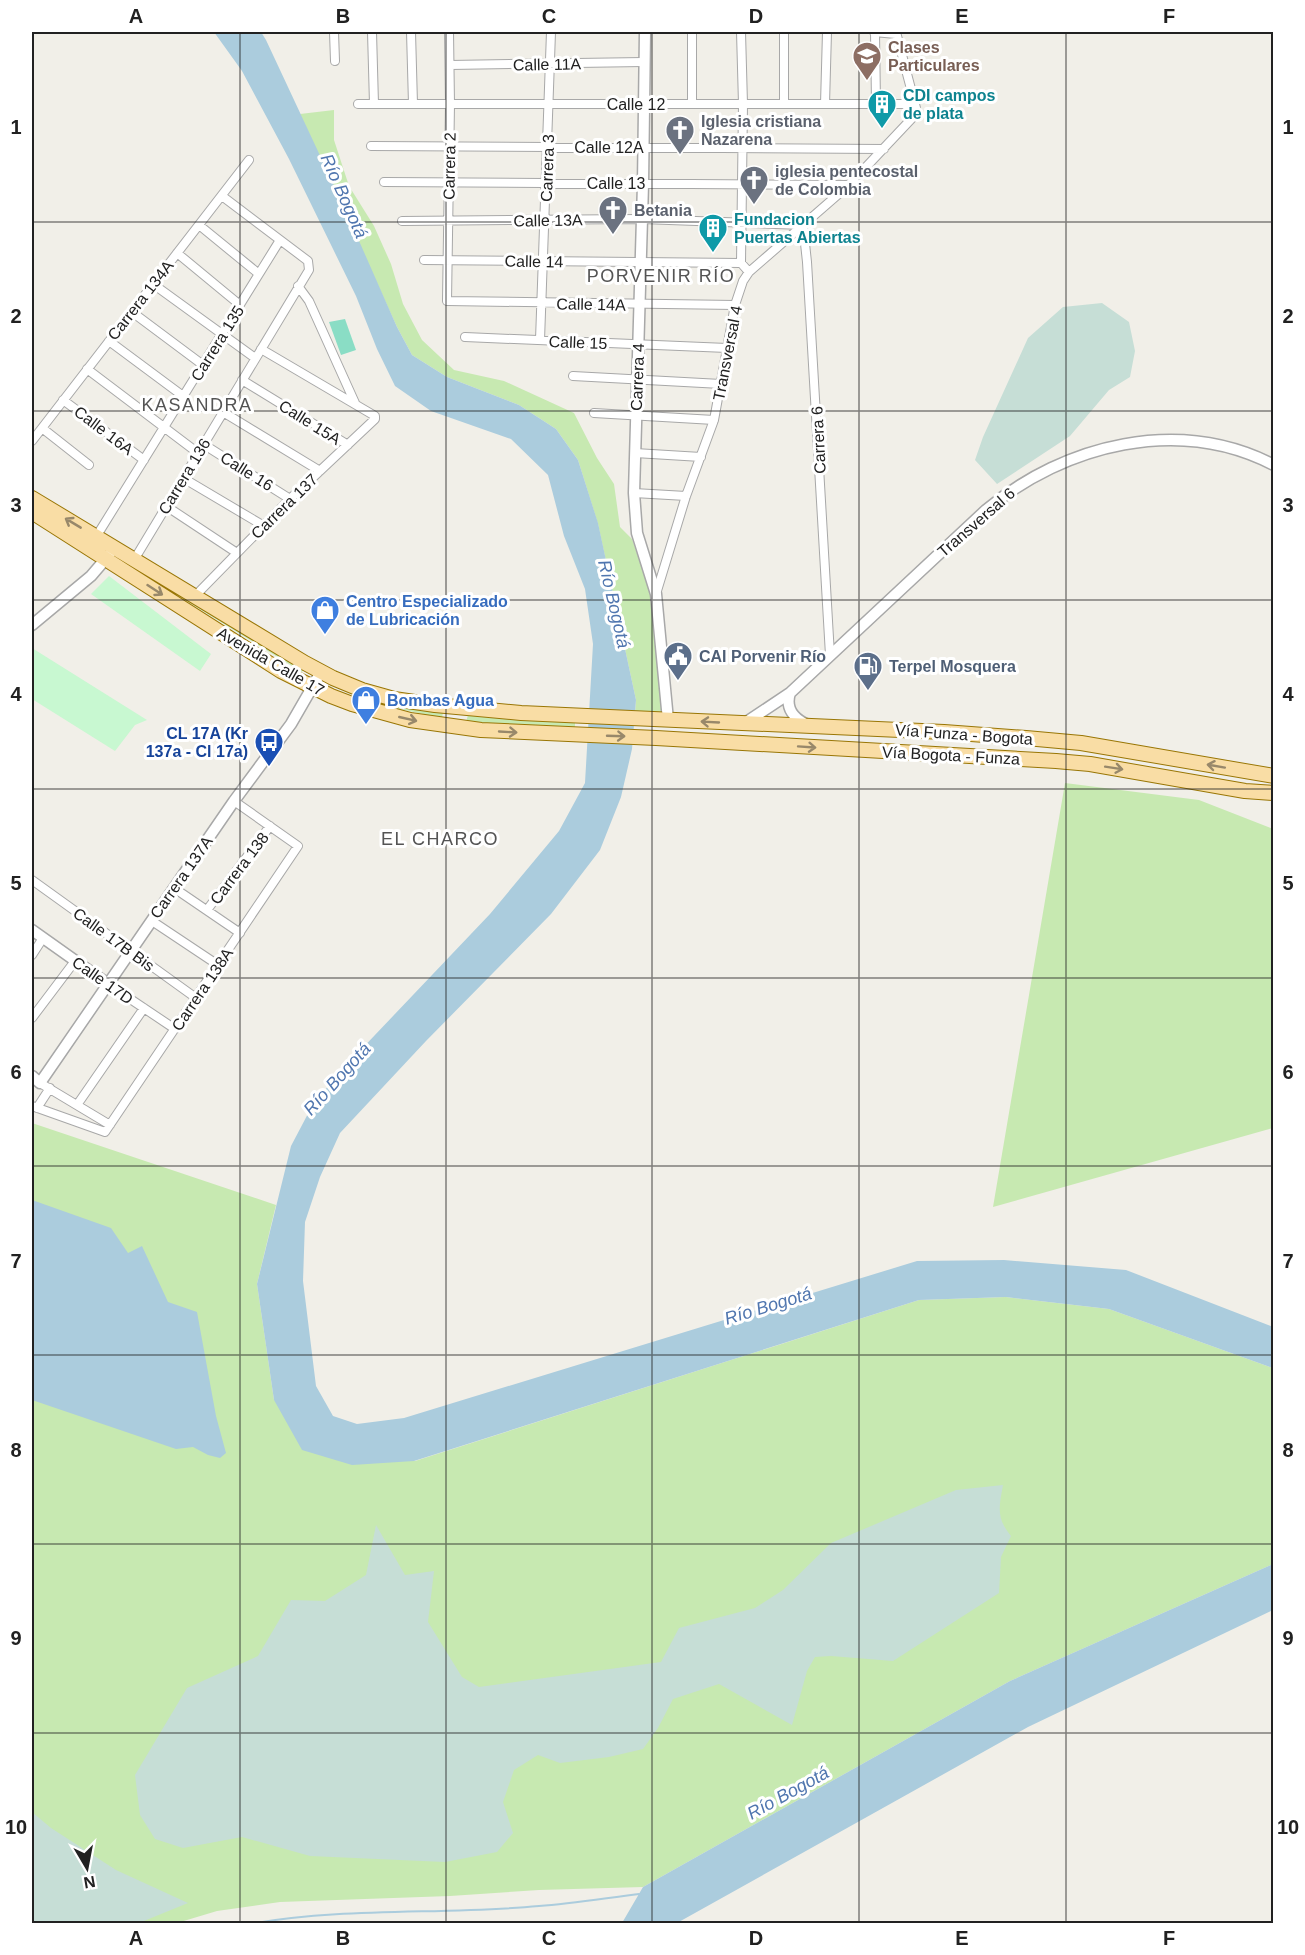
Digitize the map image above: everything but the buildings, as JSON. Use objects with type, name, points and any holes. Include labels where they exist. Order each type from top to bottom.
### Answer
[{"type":"main road","name":"Avenida Calle 17","points":[[32,498],[96,537],[110,553],[134,560],[321,672],[378,695],[452,707],[652,719]]},
{"type":"main road","name":"Avenida Calle 17","points":[[32,512],[110,553],[250,653],[313,688],[366,708],[410,720],[493,731],[576,734]]},
{"type":"main road","points":[[450,726],[452,707]]},
{"type":"main road","name":"Vía Funza - Bogota","points":[[652,719],[944,732],[1082,743],[1274,776]]},
{"type":"main road","name":"Vía Bogota - Funza","points":[[576,734],[1090,764],[1274,794]]},
{"type":"main road","points":[[1023,759],[1026,738]]},
{"type":"main road","name":"Vía Bogota - Funza","points":[[1245,791],[1274,802]]},
{"type":"street","points":[[334,32],[334,61]]},
{"type":"street","points":[[372,32],[374,104]]},
{"type":"street","points":[[411,32],[413,104]]},
{"type":"street","name":"Carrera 2","points":[[447,301],[450,146],[449,32]]},
{"type":"street","name":"Carrera 3","points":[[540,340],[551,32]]},
{"type":"street","name":"Carrera 4","points":[[645,32],[643,183],[633,493],[637,533],[656,594],[668,720]]},
{"type":"street","points":[[692,32],[692,104]]},
{"type":"street","points":[[741,32],[743,104],[741,263],[749,272]]},
{"type":"street","points":[[784,32],[784,104]]},
{"type":"street","points":[[825,104],[827,32]]},
{"type":"street","points":[[876,104],[874,32],[896,33],[914,104]]},
{"type":"street","name":"Calle 11A","points":[[450,65],[644,62]]},
{"type":"street","name":"Calle 12","points":[[358,104],[914,104]]},
{"type":"street","name":"Transversal 4","points":[[656,594],[686,496],[714,420],[735,305],[743,281],[749,272],[849,185],[913,119],[916,111],[914,104]]},
{"type":"street","name":"Calle 12A","points":[[371,146],[884,148]]},
{"type":"street","name":"Carrera 134A","points":[[32,441],[249,160]]},
{"type":"street","name":"Calle 13","points":[[384,182],[849,185]]},
{"type":"street","points":[[222,196],[280,240]]},
{"type":"street","name":"Calle 13A","points":[[402,221],[642,219],[803,225]]},
{"type":"street","points":[[199,225],[260,274]]},
{"type":"street","name":"Carrera 6","points":[[803,225],[830,655]]},
{"type":"street","name":"Carrera 136","points":[[134,560],[309,270],[308,261],[280,240]]},
{"type":"street","name":"Carrera 135","points":[[96,537],[280,240]]},
{"type":"street","points":[[177,254],[240,305]]},
{"type":"street","name":"Calle 14","points":[[424,260],[741,263]]},
{"type":"street","points":[[153,284],[255,358]]},
{"type":"street","points":[[298,286],[309,301],[355,404]]},
{"type":"street","name":"Calle 14A","points":[[447,301],[735,305]]},
{"type":"street","points":[[132,312],[203,365]]},
{"type":"street","name":"Calle 15","points":[[465,338],[727,348]]},
{"type":"street","points":[[109,341],[183,396]]},
{"type":"street","points":[[261,349],[355,404]]},
{"type":"street","name":"Calle 16","points":[[87,369],[198,453]]},
{"type":"street","points":[[573,376],[721,384]]},
{"type":"street","name":"Calle 15A","points":[[242,380],[348,445]]},
{"type":"street","name":"Calle 16A","points":[[63,400],[144,460]]},
{"type":"street","name":"Carrera 137","points":[[194,597],[375,417],[355,404]]},
{"type":"street","points":[[223,412],[320,471]]},
{"type":"street","points":[[594,413],[714,420]]},
{"type":"street","points":[[42,428],[89,465]]},
{"type":"street","name":"Transversal 6","points":[[745,723],[790,693],[994,503],[1034,476],[1064,461],[1092,451],[1122,445],[1177,441],[1226,447],[1274,465]]},
{"type":"street","name":"Calle 16","points":[[203,444],[290,499]]},
{"type":"street","points":[[635,453],[701,458]]},
{"type":"street","points":[[183,478],[264,526]]},
{"type":"street","points":[[633,493],[686,496]]},
{"type":"street","points":[[166,506],[237,553]]},
{"type":"street","points":[[32,625],[91,576],[110,553]]},
{"type":"street","name":"Carrera 137A","points":[[36,1079],[108,984],[234,801],[291,724],[321,672]]},
{"type":"street","points":[[790,693],[789,705],[794,716],[810,726]]},
{"type":"street","points":[[234,801],[270,826]]},
{"type":"street","name":"Carrera 138A","points":[[108,1128],[298,846],[270,826]]},
{"type":"street","name":"Carrera 138","points":[[207,910],[270,826]]},
{"type":"street","name":"Calle 17B Bis","points":[[32,880],[196,998]]},
{"type":"street","points":[[174,888],[240,933]]},
{"type":"street","points":[[152,921],[219,965]]},
{"type":"street","name":"Calle 17D","points":[[32,930],[175,1029]]},
{"type":"street","points":[[32,955],[43,938]]},
{"type":"street","points":[[32,1018],[75,961]]},
{"type":"street","points":[[77,1105],[144,1008]]},
{"type":"street","points":[[36,1079],[108,1128]]},
{"type":"street","points":[[50,1089],[34,1107],[108,1128]]},
{"type":"green space","points":[[334,110],[334,140],[349,186],[374,226],[391,264],[403,304],[422,340],[454,370],[504,381],[574,413],[597,458],[614,484],[620,527],[632,539],[652,598],[663,714],[635,713],[636,700],[598,524],[578,460],[556,429],[519,405],[447,377],[412,355],[397,327],[300,114]]},
{"type":"green space","points":[[345,319],[356,350],[341,355],[329,322]]},
{"type":"green space","points":[[153,575],[305,666],[302,672],[151,579]]},
{"type":"green space","points":[[109,576],[211,654],[200,671],[91,594]]},
{"type":"green space","points":[[32,648],[147,720],[135,725],[115,751],[32,699]]},
{"type":"green space","points":[[373,699],[416,709],[443,712],[442,718],[372,703]]},
{"type":"green space","points":[[468,715],[575,721],[575,729],[466,722]]},
{"type":"green space","points":[[1065,783],[1199,800],[1273,829],[1273,1128],[993,1207]]},
{"type":"green space","points":[[32,1123],[276,1205],[257,1284],[274,1400],[415,1461],[919,1300],[1006,1297],[1109,1309],[1273,1368],[1273,1564],[1010,1681],[643,1887],[280,1902],[217,1911],[177,1923],[32,1924]]},
{"type":"shaded area","points":[[1102,303],[1129,322],[1135,351],[1130,377],[1109,390],[1070,436],[997,484],[975,460],[983,437],[1028,338],[1063,307]]},
{"type":"shaded area","points":[[1003,1485],[1000,1512],[1003,1524],[1011,1536],[1001,1557],[999,1593],[893,1661],[831,1656],[815,1657],[807,1671],[792,1725],[719,1684],[673,1699],[658,1728],[643,1749],[609,1757],[560,1763],[538,1755],[514,1770],[503,1802],[513,1833],[497,1852],[445,1862],[310,1856],[242,1837],[183,1848],[155,1839],[140,1815],[135,1775],[187,1688],[258,1656],[291,1600],[325,1601],[366,1575],[376,1525],[405,1575],[434,1571],[428,1622],[462,1677],[479,1687],[661,1662],[679,1628],[755,1608],[783,1590],[831,1543],[956,1490]]},
{"type":"shaded area","points":[[32,1812],[51,1828],[116,1870],[188,1903],[139,1923],[32,1923]]},
{"type":"water","name":"Río Bogotá","points":[[214,32],[261,32],[266,40],[397,327],[412,355],[447,377],[519,405],[556,429],[578,460],[598,523],[636,700],[632,749],[621,797],[600,850],[551,914],[426,1041],[340,1133],[320,1177],[305,1222],[303,1281],[316,1386],[333,1416],[357,1424],[404,1418],[917,1261],[1004,1260],[1126,1270],[1273,1327],[1273,1368],[1109,1309],[1006,1297],[919,1300],[414,1461],[352,1465],[302,1450],[274,1400],[257,1284],[291,1146],[311,1108],[336,1076],[490,914],[559,831],[585,783],[593,644],[585,589],[564,536],[548,475],[511,439],[431,411],[395,386],[377,349],[356,296],[289,159],[242,71]]},
{"type":"water","points":[[32,1200],[111,1228],[128,1253],[142,1246],[168,1302],[197,1312],[216,1416],[226,1453],[220,1458],[193,1447],[176,1449],[32,1400]]},
{"type":"water","points":[[1273,1564],[1273,1610],[1028,1727],[677,1923],[622,1923],[643,1887],[1010,1681]]},
{"type":"waterway","points":[[250,1924],[322,1915],[503,1909],[639,1894]]},
{"type":"place","name":"Clases Particulares","points":[[867,82]]},
{"type":"place","name":"CDI campos de plata","points":[[882,130]]},
{"type":"place","name":"Iglesia cristiana Nazarena","points":[[680,156]]},
{"type":"place","name":"iglesia pentecostal de Colombia","points":[[754,206]]},
{"type":"place","name":"Betania","points":[[613,236]]},
{"type":"place","name":"Fundacion Puertas Abiertas","points":[[713,254]]},
{"type":"place","name":"Centro Especializado de Lubricación","points":[[325,636]]},
{"type":"place","name":"CAI Porvenir Río","points":[[678,682]]},
{"type":"place","name":"Terpel Mosquera","points":[[868,692]]},
{"type":"place","name":"Bombas Agua","points":[[366,726]]},
{"type":"place","name":"CL 17A (Kr 137a - Cl 17a)","points":[[269,768]]},
{"type":"district","name":"PORVENIR RÍO","points":[[661,276]]},
{"type":"district","name":"KASANDRA","points":[[197,405]]},
{"type":"district","name":"EL CHARCO","points":[[440,839]]}]
